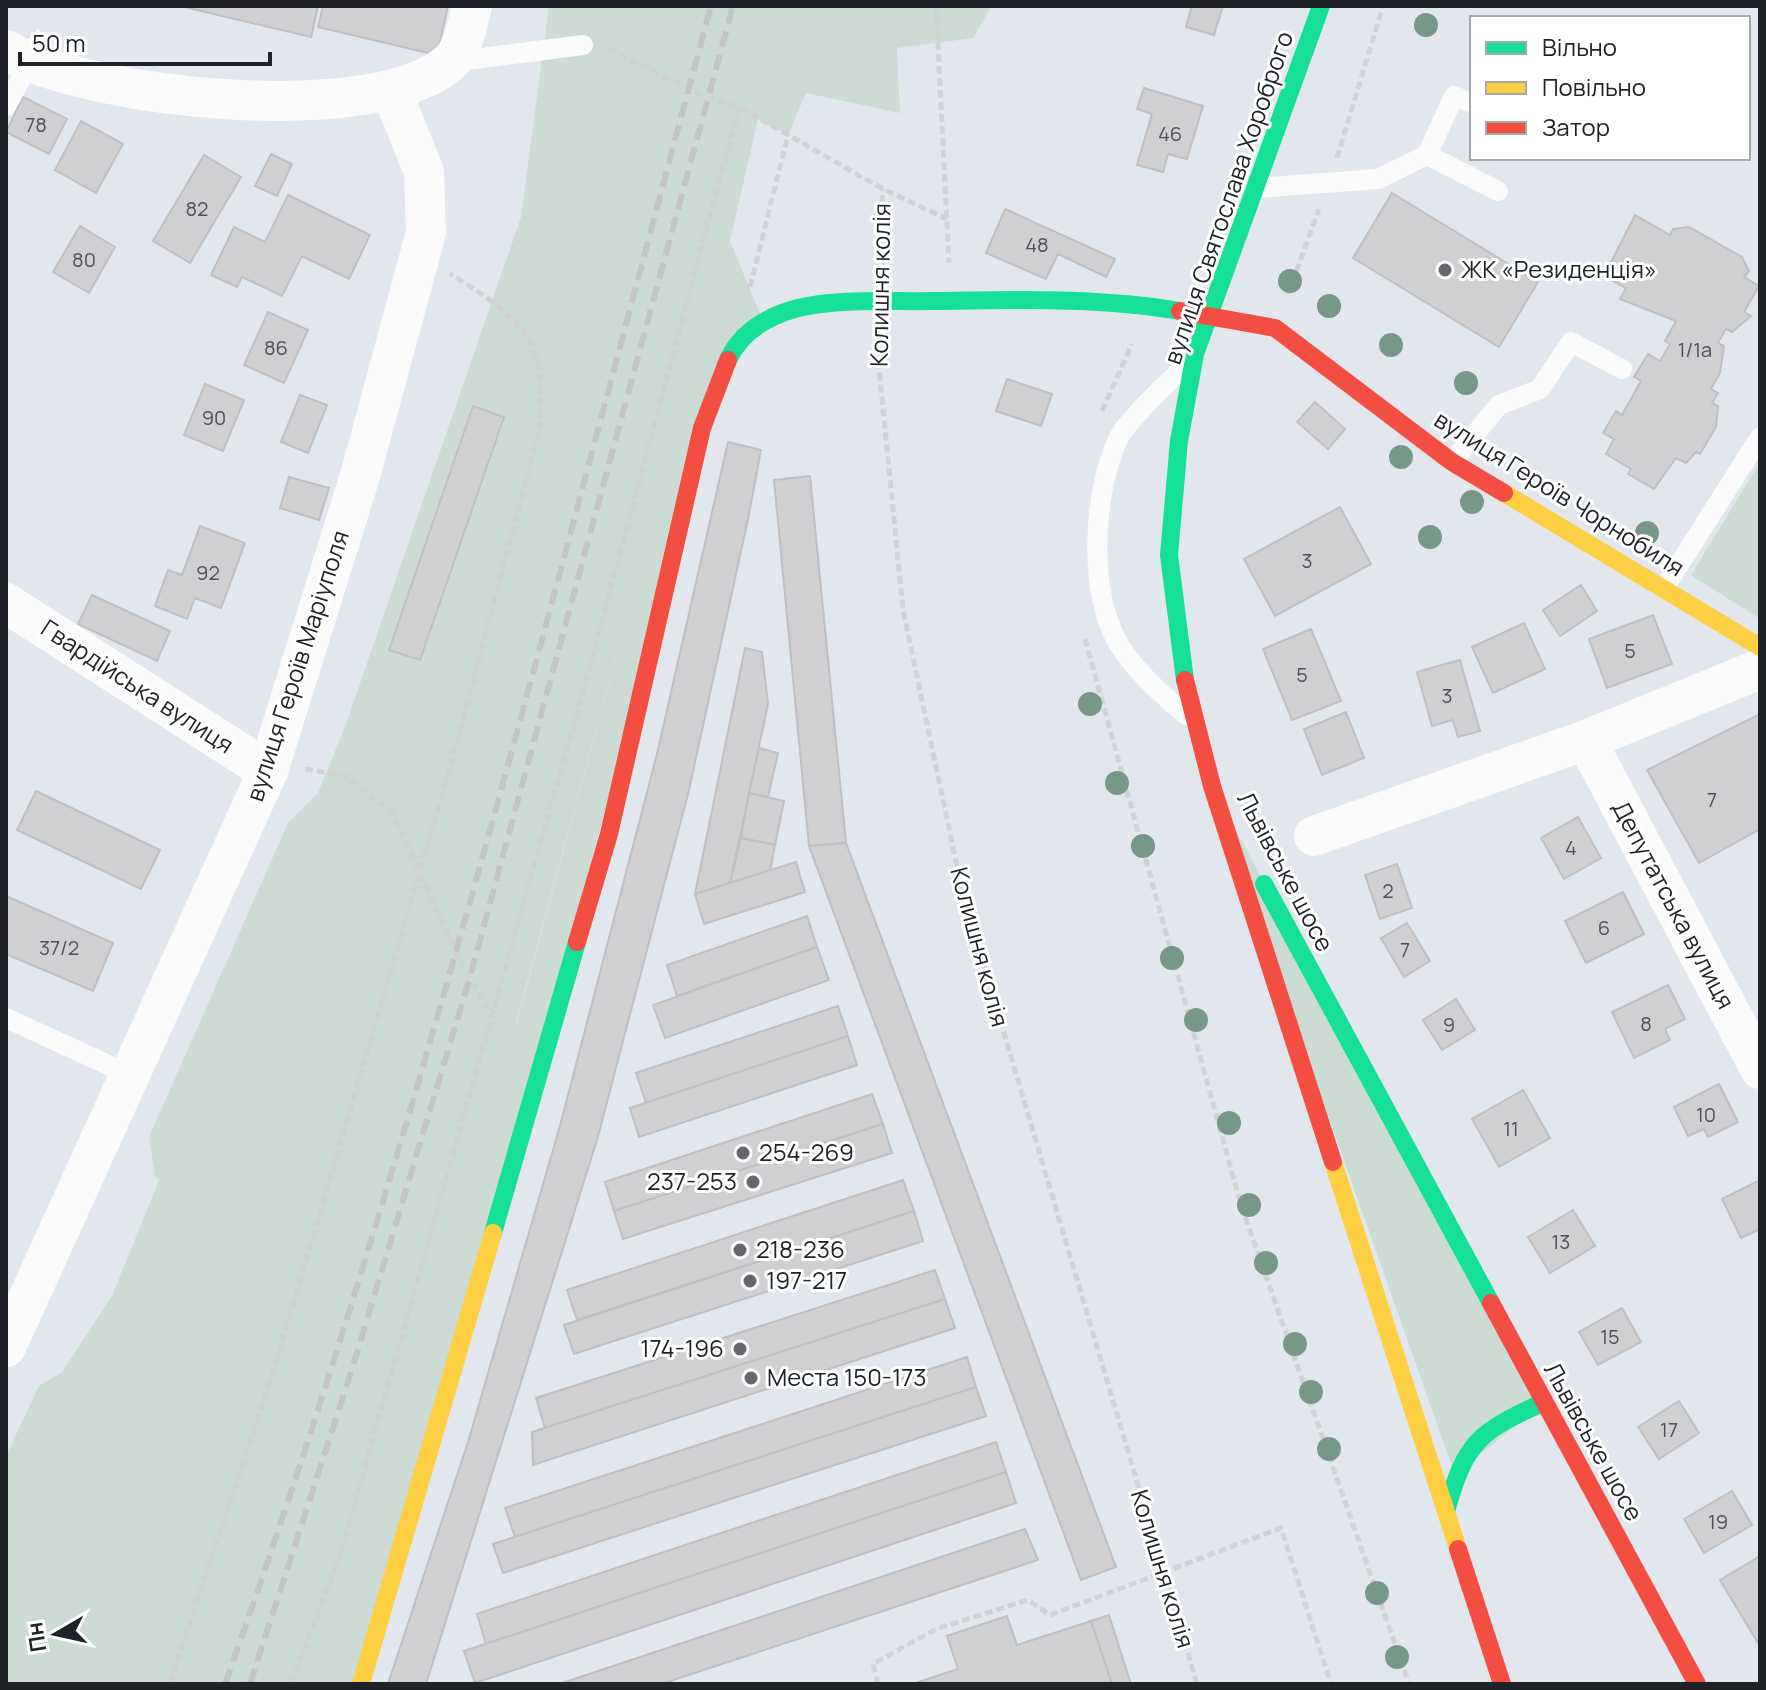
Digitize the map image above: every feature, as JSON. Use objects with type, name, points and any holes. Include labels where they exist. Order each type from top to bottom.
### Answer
[{"type":"main road","name":"вулиця Святослава Хороброго","points":[[1212,786],[1180,663],[1169,555],[1179,441],[1195,354],[1321,6]]},
{"type":"main road","name":"вулиця Героїв Чорнобиля","points":[[736,342],[763,321],[799,308],[952,299],[1060,300],[1150,306],[1275,328],[1452,462],[1665,587],[1760,647]]},
{"type":"main road","points":[[361,1684],[597,878],[702,428],[736,342]]},
{"type":"main road","name":"Львівське шосе","points":[[1212,786],[1697,1684]]},
{"type":"main road","name":"Львівське шосе","points":[[1212,786],[1502,1684]]},
{"type":"main road","points":[[1447,1508],[1465,1449],[1483,1432],[1544,1402]]},
{"type":"street","points":[[18,57],[101,84],[180,96],[254,101],[392,92],[451,62],[467,30],[472,6]]},
{"type":"street","name":"вулиця Героїв Маріуполя","points":[[6,1347],[268,771],[360,476],[426,233],[424,172],[392,92]]},
{"type":"street","name":"Гвардійська вулиця","points":[[6,603],[268,771]]},
{"type":"street","points":[[1314,836],[1586,740],[1760,669]]},
{"type":"street","name":"Депутатська вулиця","points":[[1586,740],[1760,1069]]},
{"type":"lane","points":[[451,62],[583,45]]},
{"type":"lane","points":[[6,106],[18,57]]},
{"type":"lane","points":[[1257,188],[1378,179],[1427,155],[1454,96],[1470,102]]},
{"type":"lane","points":[[1427,155],[1498,191]]},
{"type":"lane","points":[[1452,462],[1499,405],[1540,389],[1571,342],[1622,369]]},
{"type":"lane","points":[[1194,722],[1162,695],[1118,643],[1098,578],[1098,509],[1119,437],[1195,354]]},
{"type":"lane","points":[[1665,587],[1760,437]]},
{"type":"lane","points":[[6,1018],[130,1075]]},
{"type":"path","points":[[936,6],[952,299]]},
{"type":"path","points":[[583,45],[615,49],[708,98],[739,107],[883,189],[947,219]]},
{"type":"path","points":[[291,1684],[340,1556],[589,670],[739,107]]},
{"type":"path","points":[[736,342],[788,135]]},
{"type":"path","name":"Колишня колія","points":[[883,189],[875,302],[876,354],[903,610],[963,895],[1197,1684]]},
{"type":"path","points":[[170,1684],[279,1353],[419,874],[540,427],[540,378],[531,342],[474,288],[448,273],[426,233]]},
{"type":"path","points":[[268,771],[295,767],[346,776],[393,814],[458,956],[492,1016]]},
{"type":"path","points":[[878,1684],[873,1664],[936,1629],[1028,1600],[1050,1615],[1281,1528],[1331,1684]]},
{"type":"shaded area","points":[[549,6],[991,6],[974,38],[897,48],[900,113],[806,93],[788,135],[758,119],[730,241],[763,321],[736,342],[361,1684],[6,1684],[6,1456],[39,1386],[62,1372],[112,1296],[159,1180],[155,1176],[149,1137],[288,823],[318,793],[346,724],[521,217]],"holes":[[[681,418],[517,1022],[516,1023]]]},
{"type":"shaded area","points":[[1760,462],[1760,619],[1691,575]]},
{"type":"shaded area","points":[[1212,786],[1544,1402],[1455,1475]]},
{"type":"building","points":[[180,6],[318,6],[311,37]]},
{"type":"building","points":[[323,6],[448,6],[437,55],[318,27]]},
{"type":"building","points":[[1192,6],[1223,6],[1214,35],[1186,27]]},
{"type":"building","points":[[1144,88],[1203,106],[1187,159],[1168,154],[1163,172],[1137,165],[1152,114],[1137,109]]},
{"type":"building","points":[[23,97],[67,119],[49,154],[6,132]]},
{"type":"building","points":[[81,121],[123,144],[96,193],[55,170]]},
{"type":"building","points":[[271,154],[292,164],[277,196],[255,186]]},
{"type":"building","points":[[204,155],[241,177],[190,263],[153,241]]},
{"type":"building","name":"ЖК «Резиденція»","points":[[1392,193],[1538,282],[1499,347],[1353,258]]},
{"type":"building","points":[[288,195],[370,235],[349,279],[302,256],[282,296],[242,277],[237,287],[211,275],[234,227],[265,242]]},
{"type":"building","points":[[1005,209],[1115,259],[1106,277],[1058,254],[1046,279],[986,253]]},
{"type":"building","points":[[1635,215],[1670,235],[1673,229],[1689,227],[1742,257],[1749,271],[1744,277],[1759,286],[1744,312],[1751,316],[1732,332],[1726,329],[1718,343],[1724,346],[1720,373],[1711,389],[1718,393],[1712,403],[1718,406],[1716,427],[1700,454],[1696,452],[1686,463],[1676,458],[1654,489],[1628,474],[1631,469],[1606,454],[1614,439],[1603,433],[1616,411],[1622,415],[1641,381],[1634,377],[1648,354],[1660,361],[1670,344],[1665,341],[1676,321],[1620,299],[1626,288],[1604,276]]},
{"type":"building","points":[[80,226],[115,247],[89,293],[53,272]]},
{"type":"building","points":[[268,312],[308,330],[284,383],[244,365]]},
{"type":"building","points":[[1007,379],[1052,394],[1041,426],[996,411]]},
{"type":"building","points":[[205,384],[244,400],[223,451],[184,435]]},
{"type":"building","points":[[300,395],[327,405],[308,453],[281,442]]},
{"type":"building","points":[[1315,402],[1345,429],[1328,449],[1297,422]]},
{"type":"building","points":[[473,406],[504,417],[420,660],[389,650]]},
{"type":"building","points":[[728,442],[761,450],[689,790],[597,1140],[426,1684],[388,1684],[468,1442],[560,1126],[657,754]]},
{"type":"building","points":[[810,476],[846,843],[809,846],[774,480]]},
{"type":"building","points":[[289,477],[329,488],[319,520],[280,508]]},
{"type":"building","points":[[1340,507],[1371,564],[1275,616],[1244,559]]},
{"type":"building","points":[[200,526],[245,543],[221,608],[195,598],[187,619],[155,606],[168,570],[182,575]]},
{"type":"building","points":[[1581,585],[1597,611],[1560,636],[1543,610]]},
{"type":"building","points":[[92,595],[170,631],[157,661],[78,624]]},
{"type":"building","points":[[1653,615],[1672,664],[1607,688],[1589,639]]},
{"type":"building","points":[[1524,623],[1545,669],[1493,693],[1472,647]]},
{"type":"building","points":[[1311,629],[1341,701],[1292,720],[1263,649]]},
{"type":"building","points":[[745,648],[762,652],[768,704],[730,883],[695,894]]},
{"type":"building","points":[[1460,660],[1480,731],[1458,737],[1453,720],[1432,726],[1417,672]]},
{"type":"building","points":[[1346,712],[1364,758],[1322,775],[1304,729]]},
{"type":"building","points":[[1760,714],[1760,829],[1699,863],[1647,770]]},
{"type":"building","points":[[759,748],[778,753],[768,797],[749,793]]},
{"type":"building","points":[[36,791],[160,850],[141,889],[17,830]]},
{"type":"building","points":[[749,793],[784,801],[775,845],[741,838]]},
{"type":"building","points":[[1578,817],[1601,858],[1564,879],[1541,838]]},
{"type":"building","points":[[741,838],[775,845],[770,871],[730,883]]},
{"type":"building","points":[[846,843],[1116,1567],[1081,1580],[809,846]]},
{"type":"building","points":[[796,862],[805,892],[704,924],[695,894]]},
{"type":"building","points":[[1397,864],[1412,908],[1380,919],[1365,875]]},
{"type":"building","points":[[1623,892],[1644,934],[1586,963],[1565,921]]},
{"type":"building","points":[[6,896],[113,943],[93,991],[6,954]]},
{"type":"building","points":[[807,916],[817,947],[677,996],[667,965]]},
{"type":"building","points":[[1407,923],[1430,961],[1404,977],[1381,938]]},
{"type":"building","points":[[817,947],[829,980],[665,1038],[653,1005]]},
{"type":"building","points":[[1668,985],[1685,1019],[1665,1029],[1670,1040],[1634,1058],[1612,1012]]},
{"type":"building","points":[[1456,999],[1475,1030],[1442,1050],[1423,1020]]},
{"type":"building","points":[[838,1006],[848,1036],[646,1103],[636,1073]]},
{"type":"building","points":[[848,1036],[857,1065],[639,1137],[630,1108]]},
{"type":"building","points":[[1719,1084],[1738,1122],[1708,1137],[1704,1129],[1688,1136],[1674,1107]]},
{"type":"building","points":[[1523,1090],[1550,1138],[1499,1167],[1472,1119]]},
{"type":"building","name":"254-269","points":[[872,1094],[883,1124],[614,1211],[605,1182]]},
{"type":"building","name":"237-253","points":[[883,1124],[892,1153],[623,1239],[614,1211]]},
{"type":"building","name":"218-236","points":[[903,1180],[914,1211],[577,1320],[567,1290]]},
{"type":"building","points":[[1760,1180],[1760,1229],[1741,1238],[1722,1199]]},
{"type":"building","points":[[1573,1210],[1595,1246],[1550,1273],[1528,1237]]},
{"type":"building","name":"197-217","points":[[914,1211],[923,1241],[574,1354],[564,1325]]},
{"type":"building","name":"174-196","points":[[935,1270],[945,1299],[545,1428],[536,1398]]},
{"type":"building","name":"Места 150-173","points":[[945,1299],[955,1328],[533,1465],[532,1432]]},
{"type":"building","points":[[1622,1308],[1641,1342],[1598,1365],[1579,1332]]},
{"type":"building","points":[[967,1357],[976,1387],[515,1537],[505,1508]]},
{"type":"building","points":[[976,1387],[986,1416],[503,1573],[493,1544]]},
{"type":"building","points":[[1679,1401],[1699,1433],[1659,1459],[1638,1427]]},
{"type":"building","points":[[996,1442],[1006,1472],[486,1644],[477,1614]]},
{"type":"building","points":[[1006,1472],[1016,1503],[475,1683],[464,1651]]},
{"type":"building","points":[[1732,1491],[1752,1525],[1704,1553],[1684,1519]]},
{"type":"building","points":[[1025,1529],[1038,1560],[661,1684],[559,1684]]},
{"type":"building","points":[[1760,1556],[1760,1642],[1758,1643],[1720,1580]]},
{"type":"building","points":[[1109,1615],[1131,1684],[1112,1684],[1091,1621]]},
{"type":"building","points":[[1007,1616],[1017,1645],[1091,1621],[1112,1684],[912,1684],[958,1669],[947,1636]]},
{"type":"railway","points":[[225,1684],[296,1477],[425,1060],[542,639],[711,6]]},
{"type":"railway","points":[[250,1684],[354,1363],[470,977],[733,6]]},
{"type":"traffic: fast","points":[[1185,680],[1169,555],[1179,441],[1195,354],[1321,6]]},
{"type":"traffic: fast","points":[[728,360],[740,341],[766,321],[798,308],[831,303],[1056,300],[1118,303],[1180,311]]},
{"type":"traffic: fast","points":[[1264,884],[1491,1303]]},
{"type":"traffic: fast","points":[[493,1233],[577,942]]},
{"type":"traffic: fast","points":[[1447,1508],[1461,1467],[1479,1440],[1505,1421],[1544,1402]]},
{"type":"traffic: slow","points":[[1504,493],[1760,647]]},
{"type":"traffic: slow","points":[[1333,1162],[1458,1549]]},
{"type":"traffic: slow","points":[[361,1684],[493,1233]]},
{"type":"traffic: jam","points":[[1180,311],[1275,328],[1452,462],[1504,493]]},
{"type":"traffic: jam","points":[[577,942],[609,834],[702,428],[728,360]]},
{"type":"traffic: jam","points":[[1185,680],[1212,786],[1333,1162]]},
{"type":"traffic: jam","points":[[1491,1303],[1697,1684]]},
{"type":"traffic: jam","points":[[1458,1549],[1502,1684]]},
{"type":"place","name":"ЖК «Резиденція»","points":[[1445,270]]},
{"type":"place","name":"254-269","points":[[743,1153]]},
{"type":"place","name":"237-253","points":[[753,1182]]},
{"type":"place","name":"218-236","points":[[740,1250]]},
{"type":"place","name":"197-217","points":[[750,1281]]},
{"type":"place","name":"174-196","points":[[740,1349]]},
{"type":"place","name":"Места 150-173","points":[[751,1378]]}]
